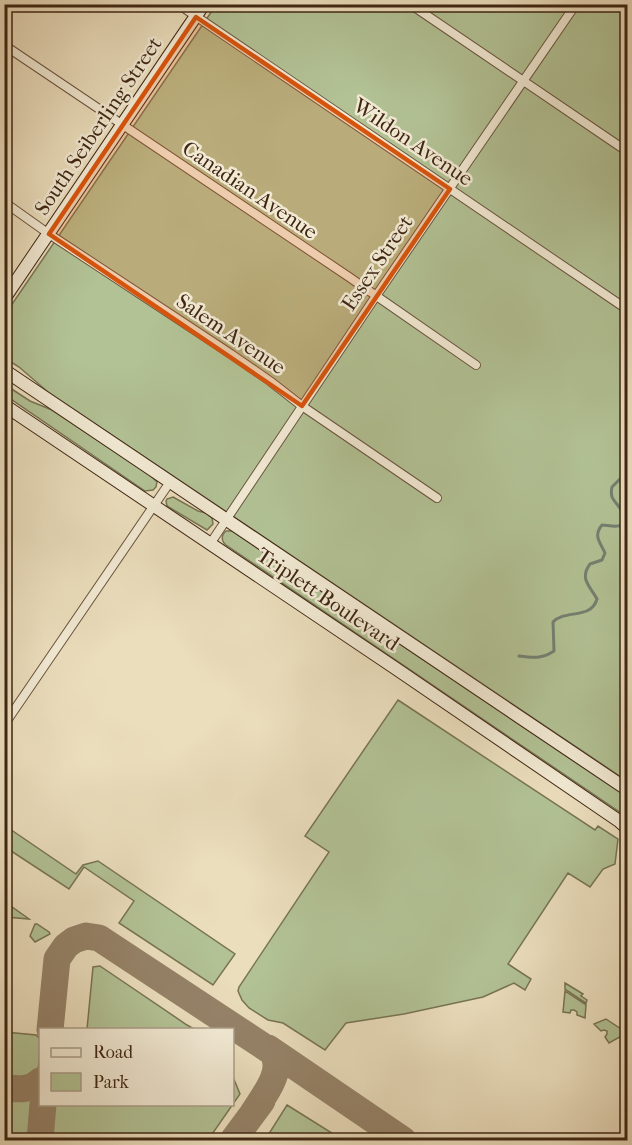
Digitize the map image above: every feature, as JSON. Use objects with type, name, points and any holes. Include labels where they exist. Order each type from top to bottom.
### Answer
[{"type":"main road","name":"South Seiberling Street","points":[[4,300],[204,4]]},
{"type":"main road","name":"Triplett Boulevard","points":[[4,370],[627,790]]},
{"type":"main road","name":"Triplett Boulevard","points":[[4,405],[619,821],[627,829]]},
{"type":"street","name":"Wildon Avenue","points":[[178,4],[627,310]]},
{"type":"street","points":[[410,4],[627,152]]},
{"type":"street","name":"Essex Street","points":[[210,544],[576,4]]},
{"type":"street","name":"Canadian Avenue","points":[[4,45],[476,365]]},
{"type":"street","name":"Salem Avenue","points":[[4,202],[231,354],[302,406],[437,498]]},
{"type":"street","points":[[4,725],[170,482]]},
{"type":"highlighted area","points":[[196,17],[450,189],[302,406],[49,234]]},
{"type":"green space","points":[[216,5],[627,5],[627,781],[48,392],[5,358],[4,316]]},
{"type":"green space","points":[[4,384],[30,401],[52,410],[149,474],[157,482],[156,487],[145,491],[5,395]]},
{"type":"green space","points":[[173,497],[206,513],[212,518],[213,524],[207,530],[167,506],[167,499]]},
{"type":"green space","points":[[226,531],[232,531],[627,797],[627,817],[226,545],[222,538]]},
{"type":"green space","points":[[398,700],[595,830],[598,826],[618,839],[615,864],[603,869],[590,887],[568,873],[508,964],[531,979],[525,990],[514,983],[483,997],[404,1014],[346,1023],[325,1050],[283,1023],[268,1020],[249,1008],[238,991],[329,852],[305,836]]},
{"type":"green space","points":[[4,825],[76,874],[83,865],[98,861],[235,954],[213,985],[119,923],[134,901],[84,867],[69,889],[5,847]]},
{"type":"green space","points":[[5,902],[29,919],[5,917]]},
{"type":"green space","points":[[35,924],[50,934],[35,942],[30,936]]},
{"type":"green space","points":[[100,966],[192,1028],[87,1028],[93,967]]},
{"type":"green space","points":[[565,983],[583,994],[581,996],[587,1000],[586,1003],[565,989]]},
{"type":"green space","points":[[565,991],[586,1005],[585,1018],[577,1015],[574,1010],[570,1013],[563,1012]]},
{"type":"green space","points":[[606,1019],[627,1033],[609,1043],[605,1037],[607,1031],[601,1031],[594,1024]]},
{"type":"green space","points":[[5,1032],[36,1035],[39,1038],[39,1062],[34,1078],[30,1082],[5,1081]]},
{"type":"green space","points":[[234,1079],[240,1094],[234,1103]]},
{"type":"green space","points":[[4,1095],[29,1099],[35,1105],[32,1140],[5,1140]]},
{"type":"green space","points":[[287,1105],[343,1140],[265,1140]]},
{"type":"green space","points":[[52,1106],[232,1106],[208,1140],[49,1140]]},
{"type":"waterway","points":[[519,656],[537,657],[554,651],[553,622],[558,618],[589,610],[594,605],[597,599],[585,574],[590,564],[602,560],[605,553],[599,542],[599,529],[602,525],[617,526],[624,522],[624,514],[612,497],[611,491],[623,476],[624,468],[628,464]]},
{"type":"taxiway","points":[[50,1028],[57,959],[66,946],[74,940],[86,936],[99,938],[272,1052],[276,1060],[274,1076],[251,1116]]},
{"type":"taxiway","points":[[268,1048],[403,1140]]},
{"type":"taxiway","points":[[4,1088],[28,1088],[39,1082]]},
{"type":"taxiway","points":[[233,1140],[262,1101]]},
{"type":"taxiway","points":[[40,1140],[43,1106]]}]
